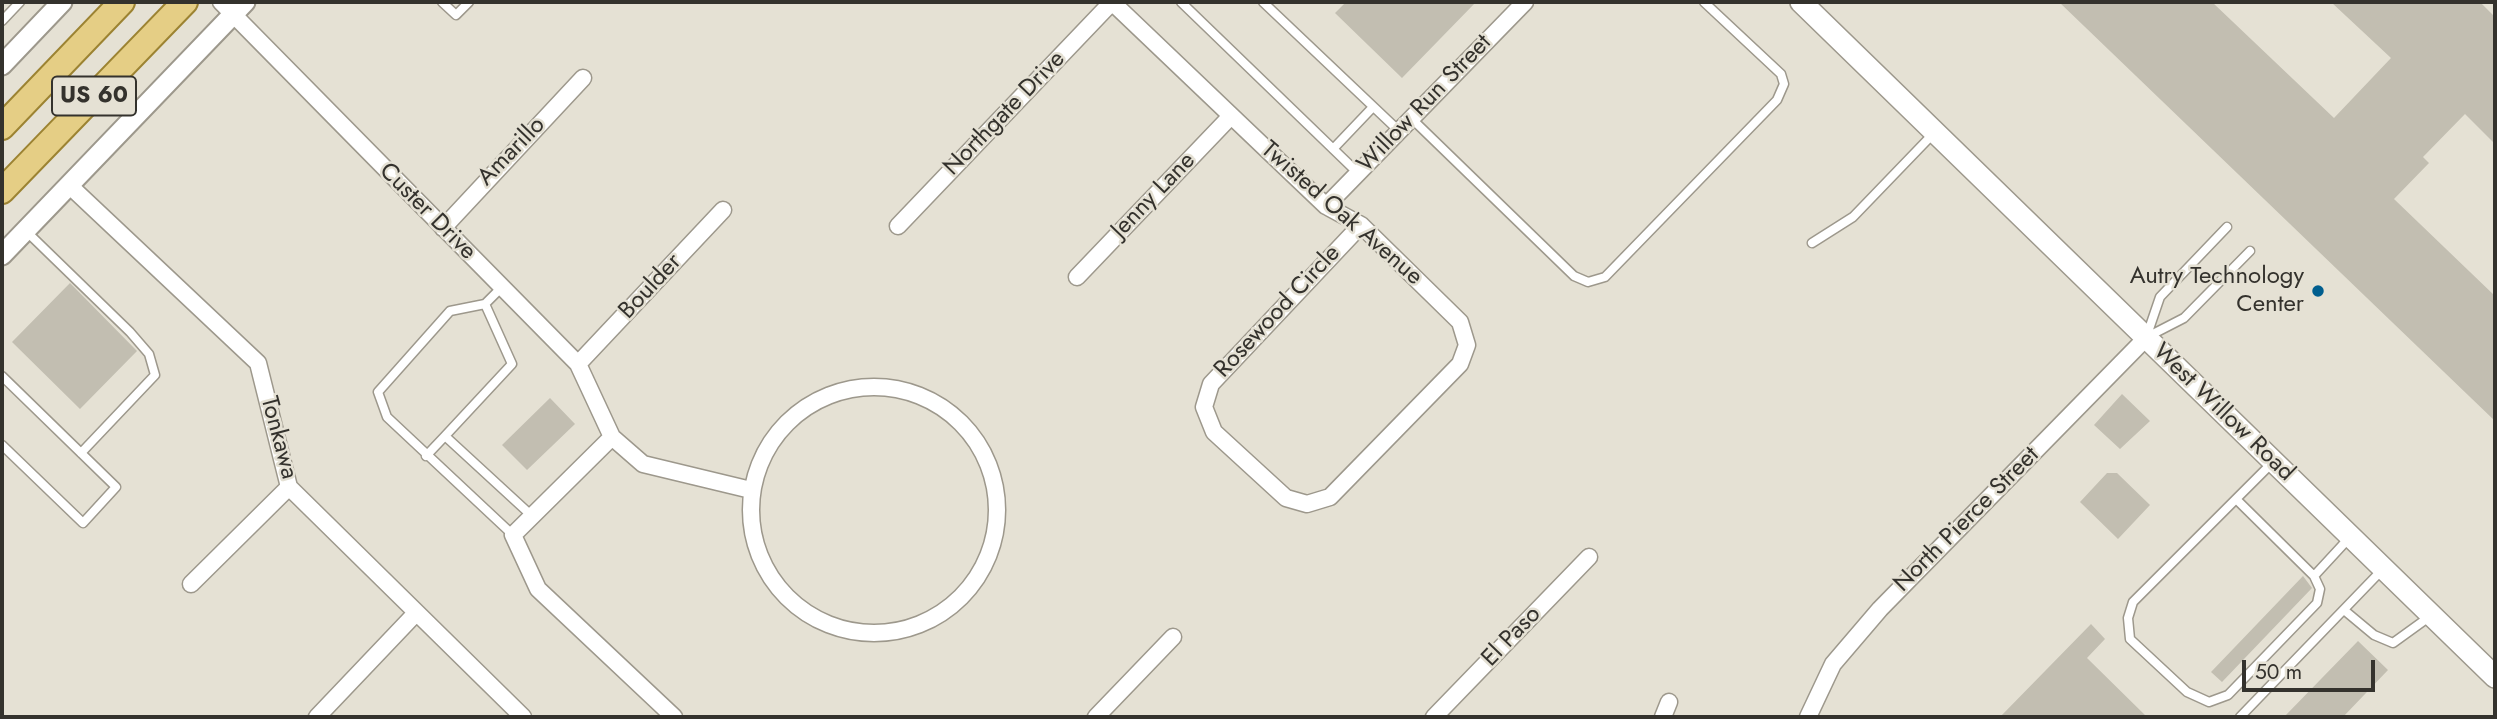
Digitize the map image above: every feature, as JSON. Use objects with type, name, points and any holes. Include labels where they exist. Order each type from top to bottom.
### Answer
[{"type":"main road","name":"US 60","points":[[2,127],[122,2]]},
{"type":"main road","name":"US 60","points":[[2,191],[186,2]]},
{"type":"main road","name":"West Willow Road","points":[[1801,2],[2495,677]]},
{"type":"street","points":[[2,65],[62,2]]},
{"type":"street","name":"Twisted Oak Avenue","points":[[1112,2],[1325,206],[1361,225],[1461,322],[1467,345]]},
{"type":"street","name":"Northgate Drive","points":[[898,226],[1112,2]]},
{"type":"street","name":"Willow Run Street","points":[[1325,206],[1525,2]]},
{"type":"street","points":[[2,255],[70,186],[233,6]]},
{"type":"street","name":"Custer Drive","points":[[233,6],[443,228],[578,364],[612,437],[642,464],[751,490]]},
{"type":"street","name":"Amarillo","points":[[443,228],[583,78]]},
{"type":"street","name":"Jenny Lane","points":[[1077,277],[1231,116]]},
{"type":"street","name":"Tonkawa","points":[[70,186],[258,363],[289,486],[523,717]]},
{"type":"street","name":"Boulder","points":[[578,364],[723,210]]},
{"type":"street","name":"Rosewood Circle","points":[[1361,225],[1211,384],[1204,407],[1214,432],[1286,498],[1307,504],[1330,497],[1460,364],[1467,345]]},
{"type":"street","name":"North Pierce Street","points":[[1808,717],[1833,664],[1880,609],[2146,338]]},
{"type":"street","points":[[885,387],[926,398],[973,436],[993,474],[998,517],[983,571],[956,604],[919,626],[856,633],[815,619],[782,593],[759,556],[750,513],[751,490],[756,471],[772,439],[803,408],[842,390],[885,387]]},
{"type":"street","points":[[612,437],[513,535],[538,589],[674,717]]},
{"type":"street","points":[[191,584],[289,486]]},
{"type":"street","name":"El Paso","points":[[1434,717],[1589,557]]},
{"type":"street","points":[[317,717],[416,613]]},
{"type":"street","points":[[1096,717],[1173,637]]},
{"type":"street","points":[[1663,717],[1669,702]]},
{"type":"lane","points":[[2,21],[20,2]]},
{"type":"lane","points":[[442,2],[456,15],[469,2]]},
{"type":"lane","points":[[1181,2],[1358,173]]},
{"type":"lane","points":[[1263,2],[1399,131]]},
{"type":"lane","points":[[1411,118],[1574,275],[1588,282],[1605,277],[1777,100],[1784,84],[1781,74],[1711,4]]},
{"type":"lane","points":[[1333,149],[1373,107]]},
{"type":"lane","points":[[1812,243],[1853,217],[1935,132]]},
{"type":"lane","points":[[2146,338],[2160,298],[2227,227]]},
{"type":"lane","points":[[26,230],[130,332],[149,354],[155,374],[82,453]]},
{"type":"lane","points":[[2146,338],[2184,318],[2250,251]]},
{"type":"lane","points":[[502,287],[485,304],[450,311],[378,392],[387,417],[513,535]]},
{"type":"lane","points":[[426,456],[512,364],[485,304]]},
{"type":"lane","points":[[2,376],[116,487],[83,523],[2,444]]},
{"type":"lane","points":[[445,436],[532,516]]},
{"type":"lane","points":[[2236,499],[2314,576],[2320,589],[2317,603],[2228,695],[2209,702],[2187,692],[2130,639],[2128,618],[2133,601],[2273,461]]},
{"type":"lane","points":[[2314,576],[2350,537]]},
{"type":"lane","points":[[2240,717],[2384,569]]},
{"type":"lane","points":[[2344,610],[2374,635],[2393,643],[2432,615]]},
{"type":"building","points":[[1346,2],[1476,2],[1402,78],[1335,13]]},
{"type":"building","points":[[2059,2],[2212,2],[2334,118],[2391,58],[2331,2],[2480,2],[2495,17],[2495,144],[2465,114],[2423,157],[2429,163],[2394,199],[2495,296],[2495,421]]},
{"type":"building","points":[[70,283],[137,351],[80,409],[12,342]]},
{"type":"building","points":[[2122,394],[2150,421],[2120,449],[2094,425]]},
{"type":"building","points":[[550,398],[575,424],[527,470],[502,445]]},
{"type":"building","points":[[2107,473],[2117,473],[2150,505],[2118,539],[2080,502]]},
{"type":"building","points":[[2303,576],[2312,588],[2222,682],[2211,672]]},
{"type":"building","points":[[2091,624],[2105,639],[2087,658],[2147,717],[2000,717]]},
{"type":"building","points":[[2358,641],[2388,670],[2343,717],[2284,717]]},
{"type":"place","name":"Autry Technology Center","points":[[2318,291]]}]
